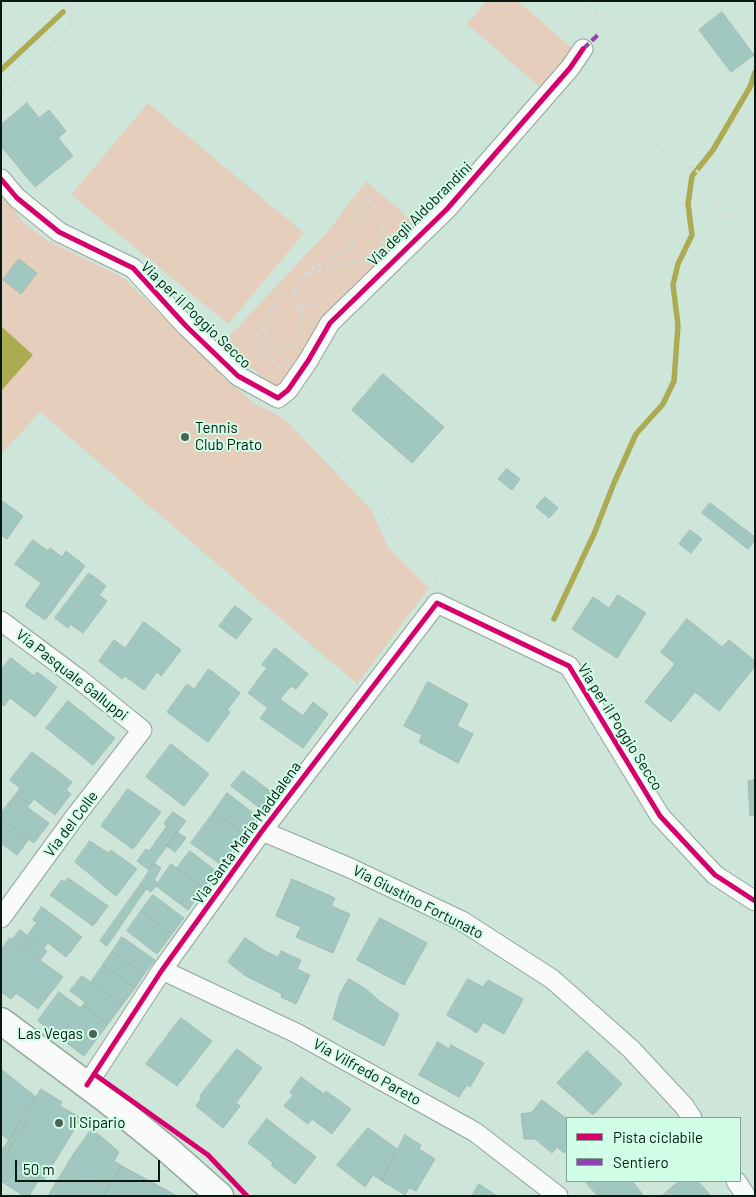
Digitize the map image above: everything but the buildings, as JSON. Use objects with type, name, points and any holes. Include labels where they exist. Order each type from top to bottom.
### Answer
[{"type":"main road","points":[[1,1021],[87,1084],[168,1149],[220,1196]]},
{"type":"street","name":"Via degli Aldobrandini","points":[[278,398],[288,390],[296,379],[330,323],[447,209],[540,104],[583,49]]},
{"type":"street","name":"Via per il Poggio Secco","points":[[1,179],[17,198],[59,232],[133,268],[186,326],[238,376],[278,398]]},
{"type":"street","name":"Via per il Poggio Secco","points":[[437,603],[568,666],[660,816],[715,875],[755,901]]},
{"type":"street","name":"Via Santa Maria Maddalena","points":[[87,1084],[162,970],[262,831],[437,603]]},
{"type":"street","name":"Via Pasquale Galluppi","points":[[4,629],[79,679],[142,730]]},
{"type":"street","name":"Via del Colle","points":[[1,918],[74,818],[142,730]]},
{"type":"street","name":"Via Giustino Fortunato","points":[[262,831],[350,868],[462,921],[552,979],[630,1048],[684,1106],[691,1117]]},
{"type":"street","name":"Via Vilfredo Pareto","points":[[162,970],[296,1034],[475,1132],[558,1196]]},
{"type":"street","points":[[737,1182],[746,1196]]},
{"type":"path","points":[[1,93],[71,25],[70,1]]},
{"type":"path","points":[[582,1],[600,16],[600,34]]},
{"type":"path","points":[[540,104],[584,107],[635,132],[702,175],[721,214],[755,226]]},
{"type":"path","points":[[296,290],[282,297],[271,307],[266,320],[267,341],[275,350],[287,348],[297,338],[302,323],[302,315],[296,299],[296,290],[305,275],[312,268],[348,249],[352,242],[360,205],[364,201],[372,202],[383,220],[381,249],[377,253]]},
{"type":"path","points":[[305,275],[373,257]]},
{"type":"path","points":[[299,309],[316,302]]},
{"type":"path","points":[[265,329],[250,341],[296,379]]},
{"type":"path","points":[[278,398],[291,404],[379,502],[392,527],[434,565]]},
{"type":"shaded area","points":[[487,1],[518,1],[574,50],[541,88],[467,24]]},
{"type":"shaded area","points":[[148,103],[304,233],[228,324],[71,195]]},
{"type":"shaded area","points":[[366,181],[420,228],[277,390],[223,343],[329,230]]},
{"type":"shaded area","name":"Tennis Club Prato","points":[[1,188],[21,220],[45,239],[124,278],[225,378],[254,403],[285,419],[371,510],[388,547],[429,588],[357,684],[40,412],[1,454]]},
{"type":"shaded area","points":[[1,326],[33,355],[1,391]]},
{"type":"waterway","points":[[1,70],[63,12]]},
{"type":"waterway","points":[[554,619],[594,534],[636,434],[663,404],[674,381],[678,325],[673,285],[678,264],[692,235],[688,204],[692,176],[713,150],[750,87],[755,72]]},
{"type":"marked path","points":[[583,49],[600,33]]},
{"type":"cycle path","points":[[1,179],[17,198],[59,232],[133,268],[186,326],[238,376],[278,398],[288,390],[308,361],[330,323],[447,209],[570,68],[583,49]]},
{"type":"cycle path","points":[[87,1085],[162,970],[262,831],[437,603],[569,666],[660,816],[715,875],[755,901]]},
{"type":"cycle path","points":[[94,1074],[208,1155],[247,1196]]},
{"type":"place","name":"Tennis Club Prato","points":[[185,437]]},
{"type":"place","name":"Las Vegas","points":[[93,1034]]},
{"type":"place","name":"Il Sipario","points":[[59,1123]]}]
